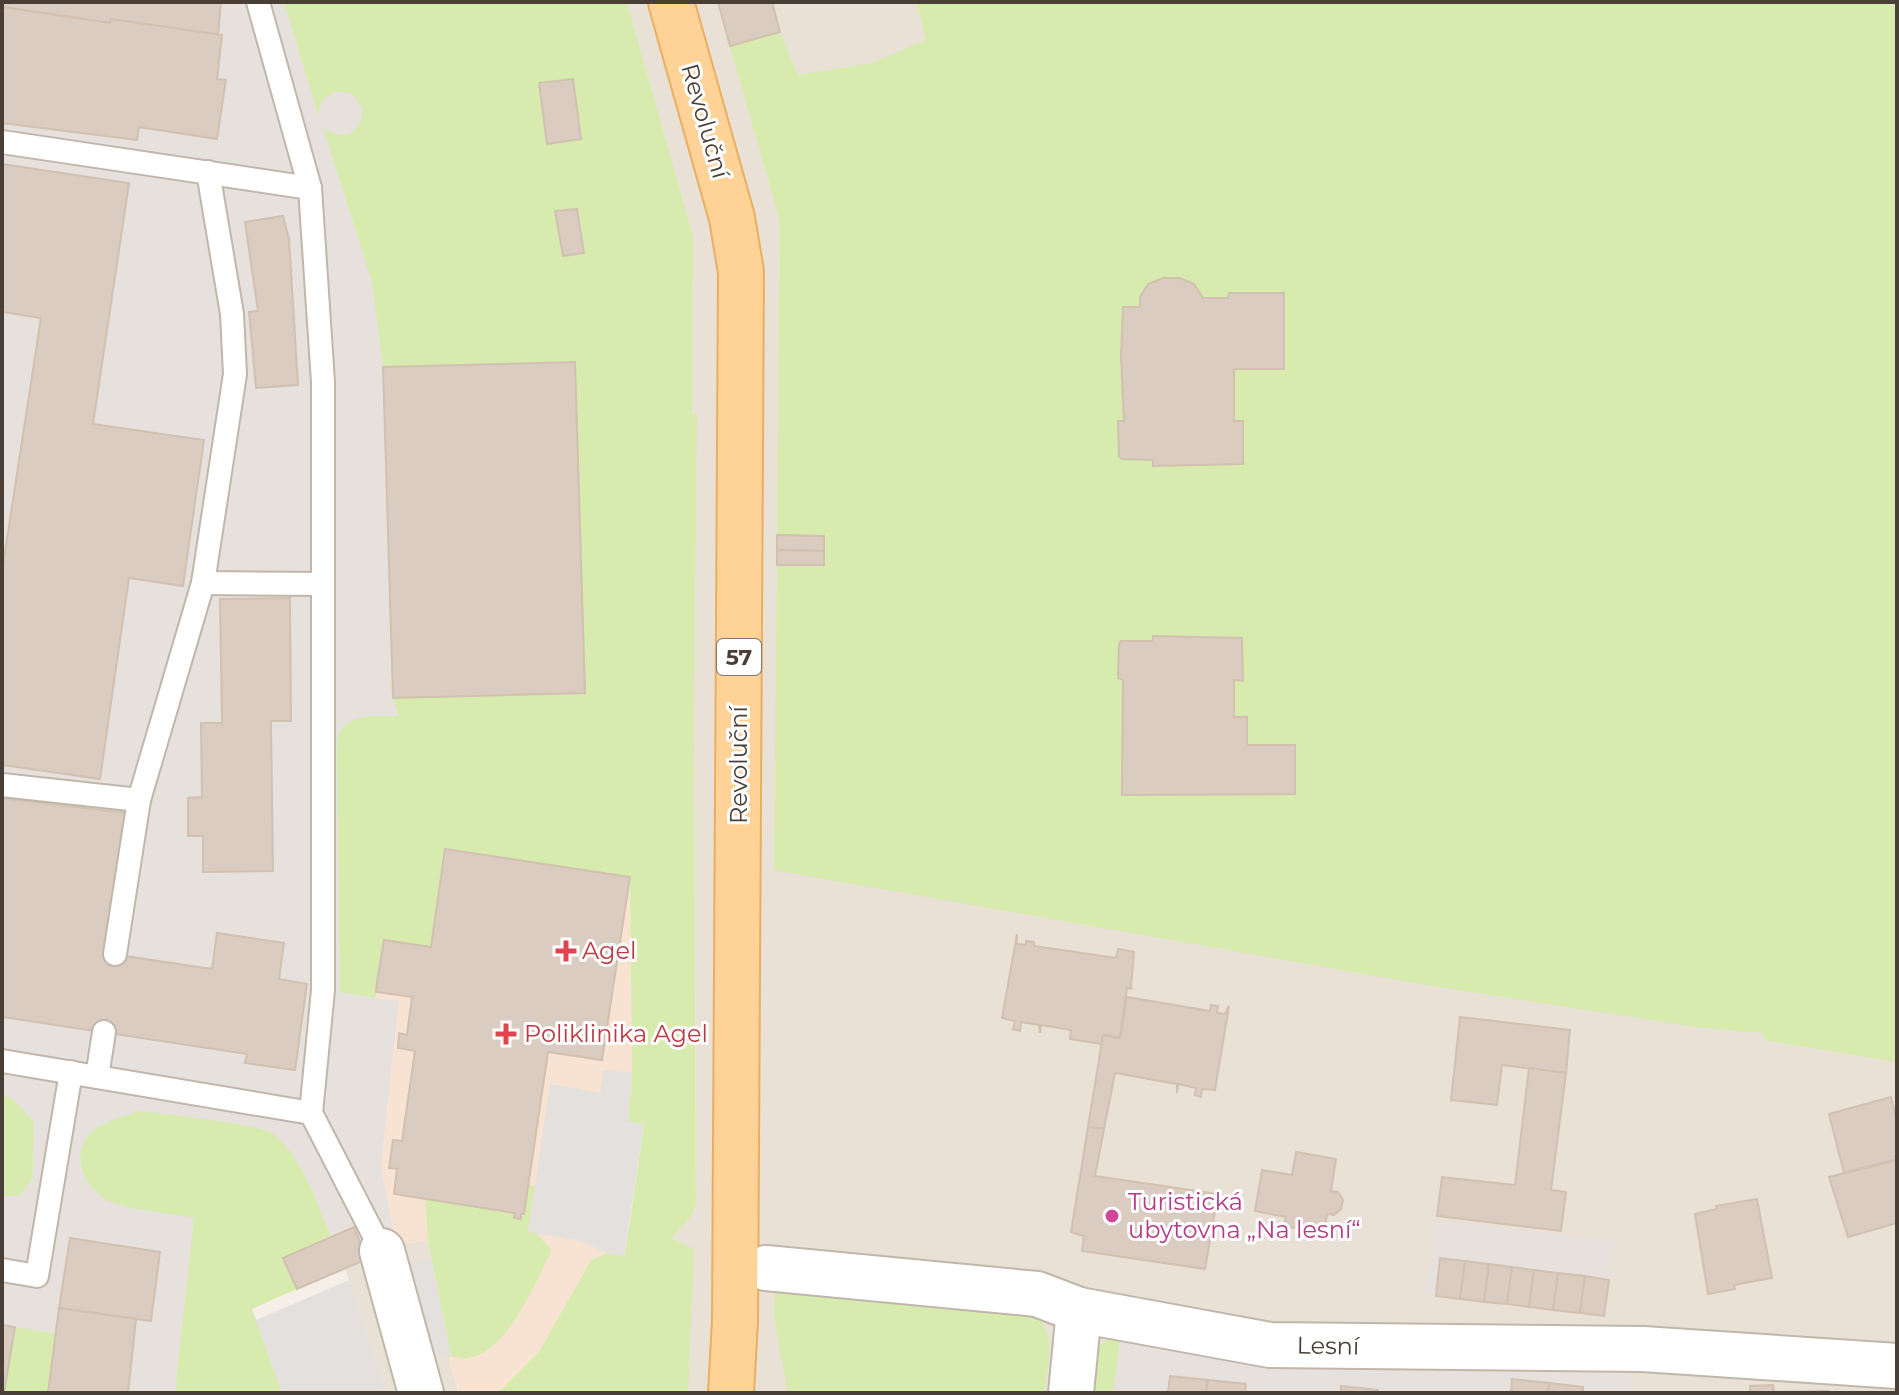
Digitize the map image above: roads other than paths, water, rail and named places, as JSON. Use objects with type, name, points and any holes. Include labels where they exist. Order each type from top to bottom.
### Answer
[{"type":"main road","name":"Revoluční","points":[[671,2],[732,218],[741,272],[735,1321],[731,1393]]},
{"type":"street","points":[[382,1251],[421,1393]]},
{"type":"street","name":"Lesní","points":[[766,1268],[1037,1294],[1079,1310],[1270,1345],[1643,1349],[1897,1366]]},
{"type":"street","points":[[1071,1393],[1079,1310]]},
{"type":"lane","points":[[258,2],[310,188],[323,382],[323,990],[311,1113],[382,1251]]},
{"type":"lane","points":[[2,142],[310,188]]},
{"type":"lane","points":[[115,954],[139,800],[203,583],[235,374],[232,314],[208,172]]},
{"type":"lane","points":[[203,583],[323,584]]},
{"type":"lane","points":[[2,785],[139,800]]},
{"type":"lane","points":[[97,1077],[104,1032]]},
{"type":"lane","points":[[2,1061],[311,1113]]},
{"type":"lane","points":[[2,1270],[37,1276],[71,1072]]},
{"type":"place","name":"Agel","points":[[566,951]]},
{"type":"place","name":"Poliklinika Agel","points":[[506,1034]]},
{"type":"place","name":"Turistická ubytovna „Na lesní“","points":[[1112,1216]]}]
